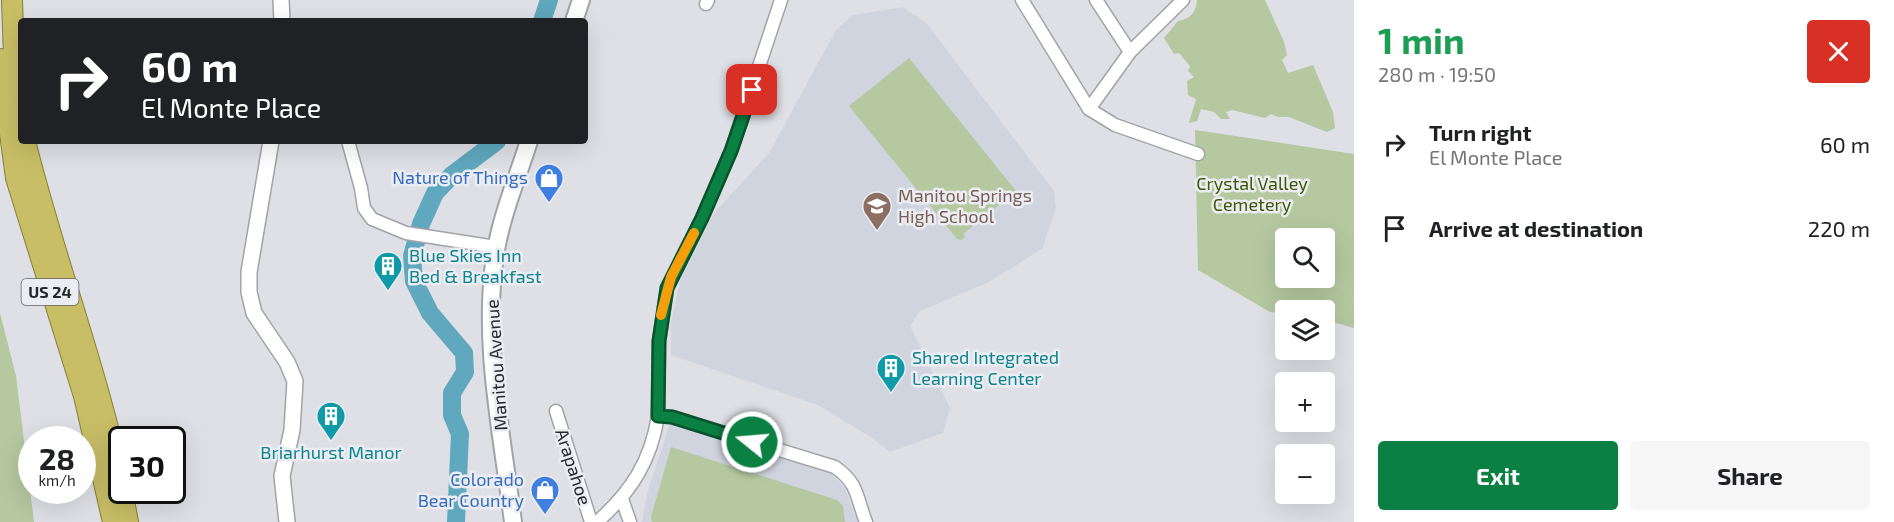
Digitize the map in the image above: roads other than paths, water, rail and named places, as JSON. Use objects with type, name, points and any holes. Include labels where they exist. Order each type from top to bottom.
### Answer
[{"type":"highway","points":[[12,0],[14,57],[18,89]]},
{"type":"highway","name":"US 24","points":[[0,58],[16,178],[84,396],[113,522]]},
{"type":"highway","name":"US 24","points":[[26,144],[41,208],[108,427]]},
{"type":"highway","name":"US 24","points":[[125,504],[128,522]]},
{"type":"main road","points":[[575,18],[582,0]]},
{"type":"main road","name":"Manitou Avenue","points":[[513,522],[491,332],[491,293],[496,247],[528,144]]},
{"type":"street","points":[[281,0],[282,18]]},
{"type":"street","points":[[597,522],[622,499],[636,482],[648,455],[658,416],[659,341],[667,288],[702,218],[731,151],[781,0]]},
{"type":"street","points":[[1022,0],[1089,109],[1115,125],[1198,154]]},
{"type":"street","points":[[1096,0],[1130,52]]},
{"type":"street","points":[[1089,109],[1130,52],[1183,0]]},
{"type":"street","points":[[270,144],[249,272],[249,292],[254,313],[287,362],[295,381],[292,430],[282,476],[287,522]]},
{"type":"street","points":[[349,144],[364,208],[372,219],[406,232],[496,247]]},
{"type":"street","name":"Arapahoe","points":[[556,411],[591,522]]},
{"type":"street","points":[[658,416],[672,417],[835,467],[850,478],[866,522]]},
{"type":"street","points":[[622,499],[630,522]]},
{"type":"waterway","points":[[543,18],[549,0]]},
{"type":"waterway","points":[[456,522],[460,434],[452,415],[452,393],[465,372],[464,353],[430,313],[414,281],[412,256],[421,224],[435,193],[452,175],[493,144]]},
{"type":"place","name":"Nature of Things","points":[[549,204]]},
{"type":"place","name":"Manitou Springs High School","points":[[877,232]]},
{"type":"place","name":"Blue Skies Inn Bed & Breakfast","points":[[388,292]]},
{"type":"place","name":"Shared Integrated Learning Center","points":[[891,394]]},
{"type":"place","name":"Briarhurst Manor","points":[[331,442]]},
{"type":"place","name":"Colorado Bear Country","points":[[545,516]]},
{"type":"park label","name":"Crystal Valley Cemetery","points":[[1252,194]]}]
